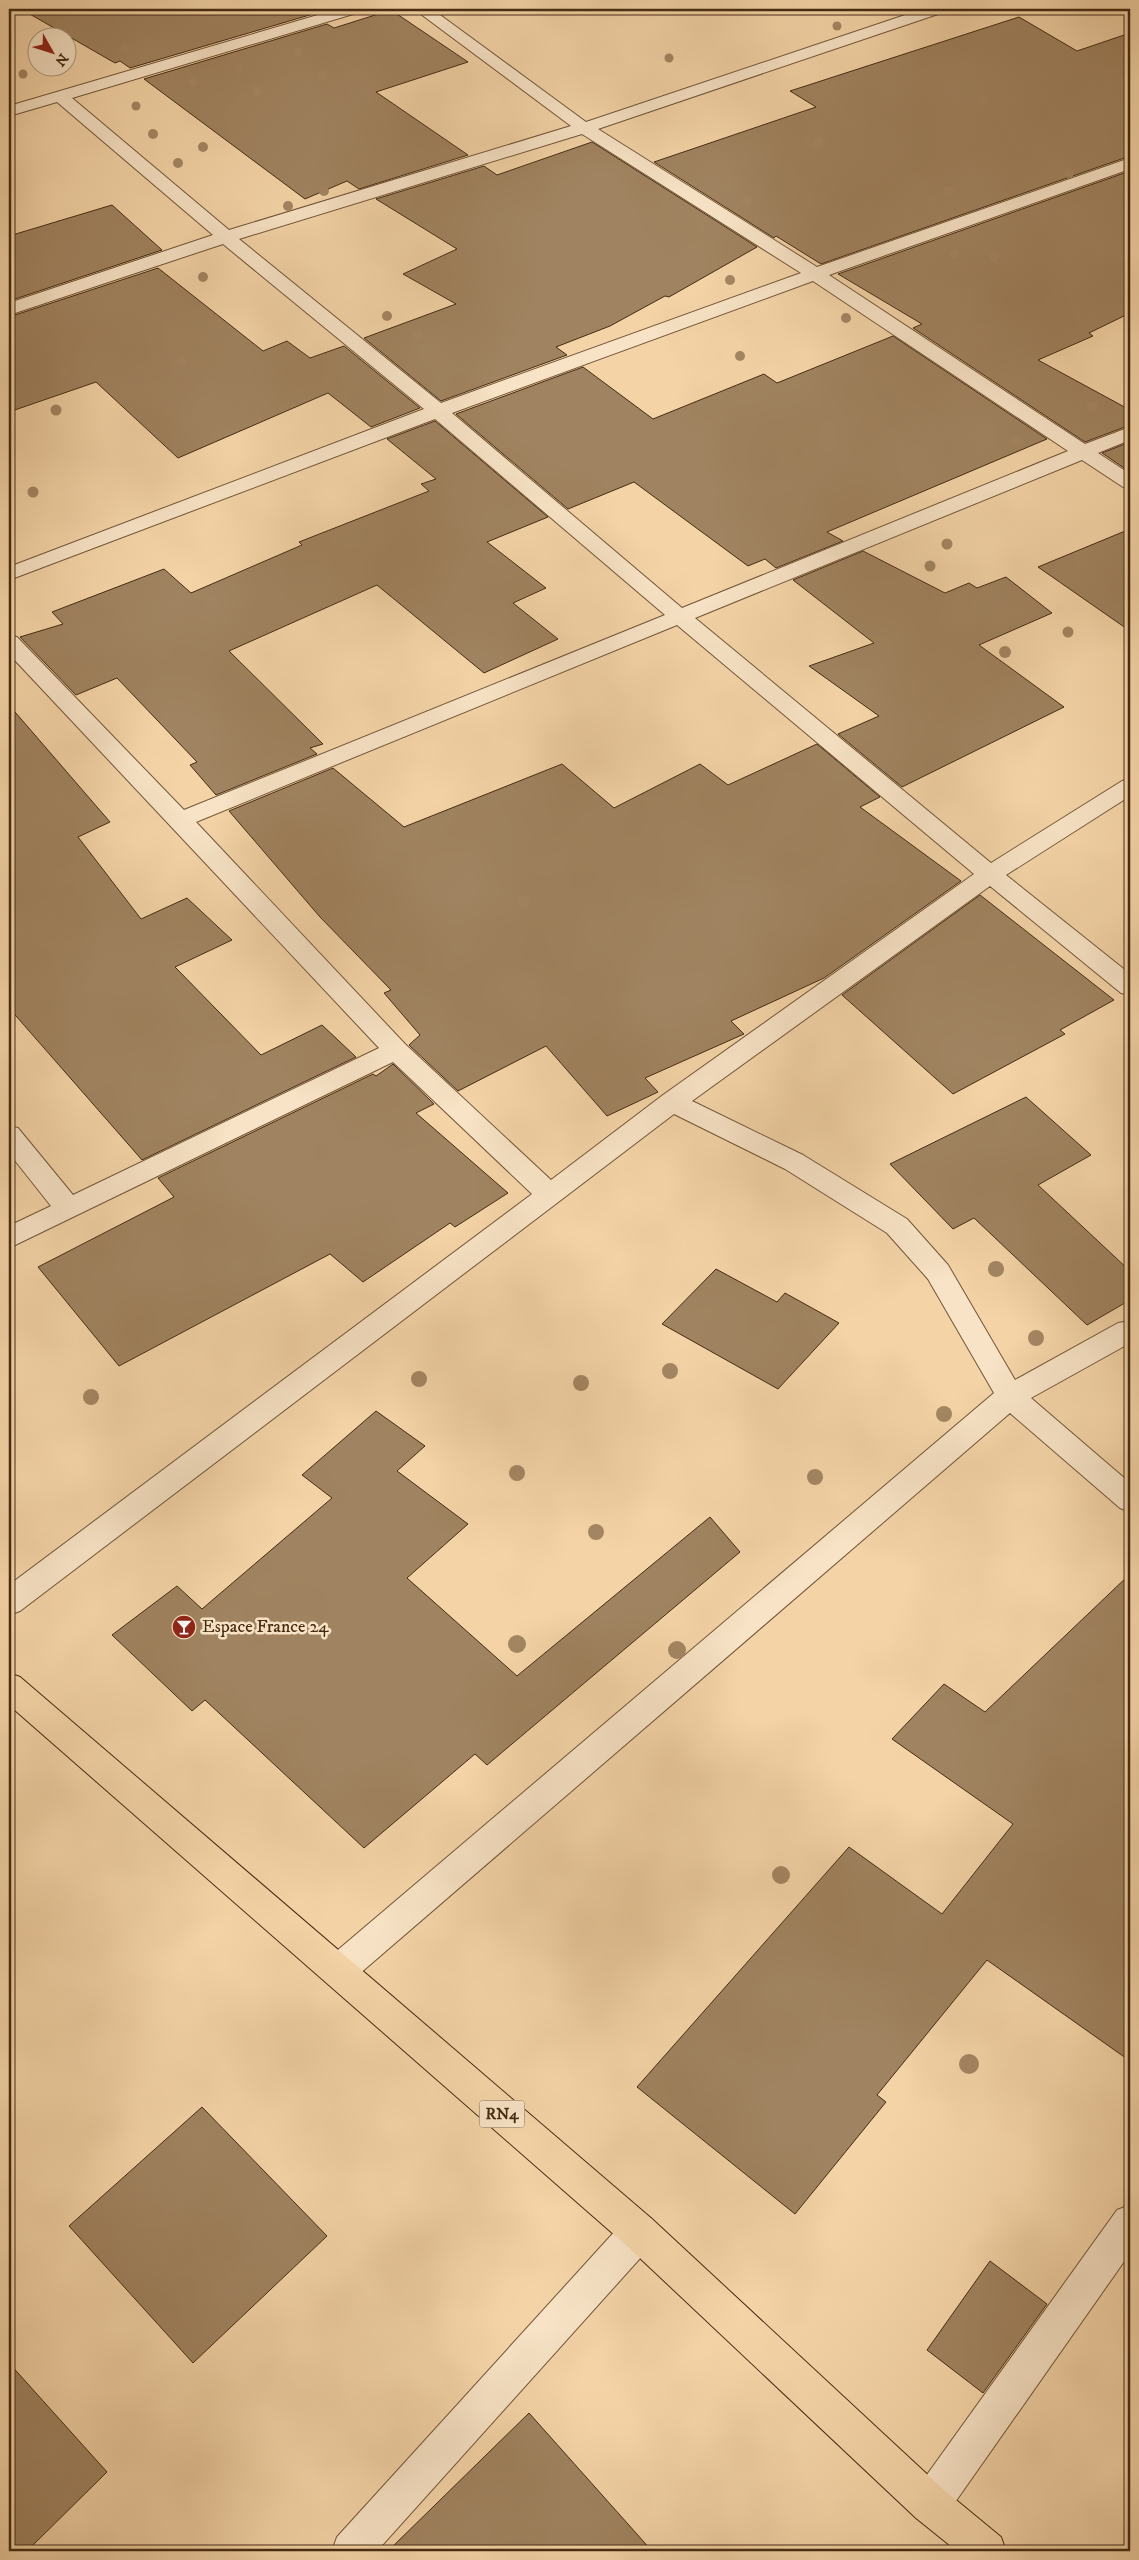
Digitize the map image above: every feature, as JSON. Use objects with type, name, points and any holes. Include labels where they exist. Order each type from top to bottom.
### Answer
[{"type":"highway","name":"RN4","points":[[9,1686],[639,2232],[930,2504],[987,2551]]},
{"type":"street","points":[[17,104],[59,95],[354,9]]},
{"type":"street","points":[[422,9],[584,128],[815,274],[1130,483]]},
{"type":"street","points":[[9,309],[226,238],[584,128],[938,9]]},
{"type":"street","points":[[59,95],[226,238],[438,411],[678,617],[989,875],[1130,986]]},
{"type":"street","points":[[9,574],[438,411],[815,274],[1130,163]]},
{"type":"street","points":[[180,820],[1130,433]]},
{"type":"street","points":[[9,642],[180,820],[396,1050],[548,1193]]},
{"type":"street","points":[[9,1602],[548,1193],[672,1102],[989,875],[1130,786]]},
{"type":"street","points":[[9,1238],[396,1050]]},
{"type":"street","points":[[672,1102],[794,1162],[897,1226],[938,1272],[1010,1396],[1130,1500]]},
{"type":"street","points":[[9,1135],[69,1209]]},
{"type":"street","points":[[338,1971],[1010,1396],[1128,1331]]},
{"type":"street","points":[[930,2504],[1130,2223]]},
{"type":"street","points":[[351,2551],[639,2232]]},
{"type":"building","points":[[21,9],[304,9],[313,14],[130,68],[120,61],[115,63],[78,42],[78,28],[54,28]]},
{"type":"building","points":[[391,10],[468,62],[376,92],[468,155],[359,189],[347,181],[305,199],[144,79],[327,24],[334,28]]},
{"type":"building","points":[[1019,17],[1077,51],[1130,33],[1130,156],[821,264],[776,236],[774,238],[654,162],[816,107],[790,91]]},
{"type":"building","points":[[592,142],[757,247],[669,297],[665,296],[610,326],[556,347],[567,355],[441,401],[364,338],[456,304],[403,274],[457,249],[376,199],[484,166],[497,175]]},
{"type":"building","points":[[1130,171],[1130,313],[1089,333],[1093,336],[1038,360],[1130,410],[1130,425],[1085,442],[913,328],[922,324],[838,274]]},
{"type":"building","points":[[112,205],[162,250],[9,301],[9,236]]},
{"type":"building","points":[[158,268],[263,351],[287,341],[310,358],[344,346],[420,408],[371,427],[328,393],[178,458],[96,382],[9,412],[9,317]]},
{"type":"building","points":[[893,336],[1047,439],[827,532],[843,541],[776,568],[765,559],[748,566],[634,482],[568,509],[456,414],[583,367],[653,419],[764,374],[777,383]]},
{"type":"building","points":[[435,421],[548,517],[487,542],[546,588],[513,603],[558,639],[484,673],[377,585],[229,651],[323,744],[310,748],[317,754],[216,795],[190,765],[197,762],[117,678],[76,695],[20,637],[63,624],[52,612],[164,569],[191,593],[302,545],[299,542],[429,491],[421,484],[436,479],[387,439]]},
{"type":"building","points":[[1130,442],[1130,472],[1102,453]]},
{"type":"building","points":[[1130,529],[1130,631],[1038,567]]},
{"type":"building","points":[[863,551],[945,593],[969,583],[977,588],[1006,577],[1052,613],[979,645],[1064,707],[902,787],[838,734],[879,716],[809,666],[874,643],[793,580]]},
{"type":"building","points":[[9,705],[110,822],[78,837],[141,919],[187,898],[232,940],[175,967],[261,1055],[322,1025],[356,1057],[142,1160],[9,1008]]},
{"type":"building","points":[[817,744],[880,797],[860,807],[961,881],[824,978],[731,1021],[744,1034],[645,1078],[658,1092],[607,1116],[546,1046],[458,1091],[409,1045],[420,1035],[384,993],[391,990],[320,917],[229,811],[333,768],[404,827],[562,764],[614,808],[700,764],[728,785]]},
{"type":"building","points":[[980,895],[1114,1000],[1060,1030],[1065,1034],[953,1094],[842,995]]},
{"type":"building","points":[[393,1064],[434,1104],[416,1113],[508,1193],[455,1227],[450,1223],[363,1282],[330,1254],[119,1366],[38,1267],[174,1197],[158,1178],[373,1074],[376,1076]]},
{"type":"building","points":[[1026,1097],[1091,1155],[1038,1185],[1130,1271],[1130,1300],[1087,1325],[974,1218],[953,1229],[890,1164]]},
{"type":"building","points":[[716,1269],[777,1302],[785,1293],[839,1323],[778,1389],[662,1324]]},
{"type":"building","points":[[376,1411],[425,1446],[397,1471],[468,1524],[407,1578],[517,1676],[710,1517],[740,1552],[487,1765],[475,1754],[364,1848],[205,1700],[192,1711],[112,1635],[177,1586],[202,1609],[332,1498],[302,1475]]},
{"type":"building","points":[[1130,1574],[1130,2061],[987,1960],[877,2095],[886,2102],[795,2214],[637,2087],[849,1847],[942,1914],[1013,1824],[892,1739],[944,1684],[985,1712]]},
{"type":"building","points":[[202,2107],[327,2236],[193,2363],[69,2226]]},
{"type":"building","points":[[990,2261],[1047,2304],[983,2393],[927,2350]]},
{"type":"building","points":[[9,2363],[107,2472],[27,2551],[9,2551]]},
{"type":"building","points":[[529,2413],[652,2551],[388,2551]]},
{"type":"place","name":"Espace France 24","points":[[184,1627]]}]
